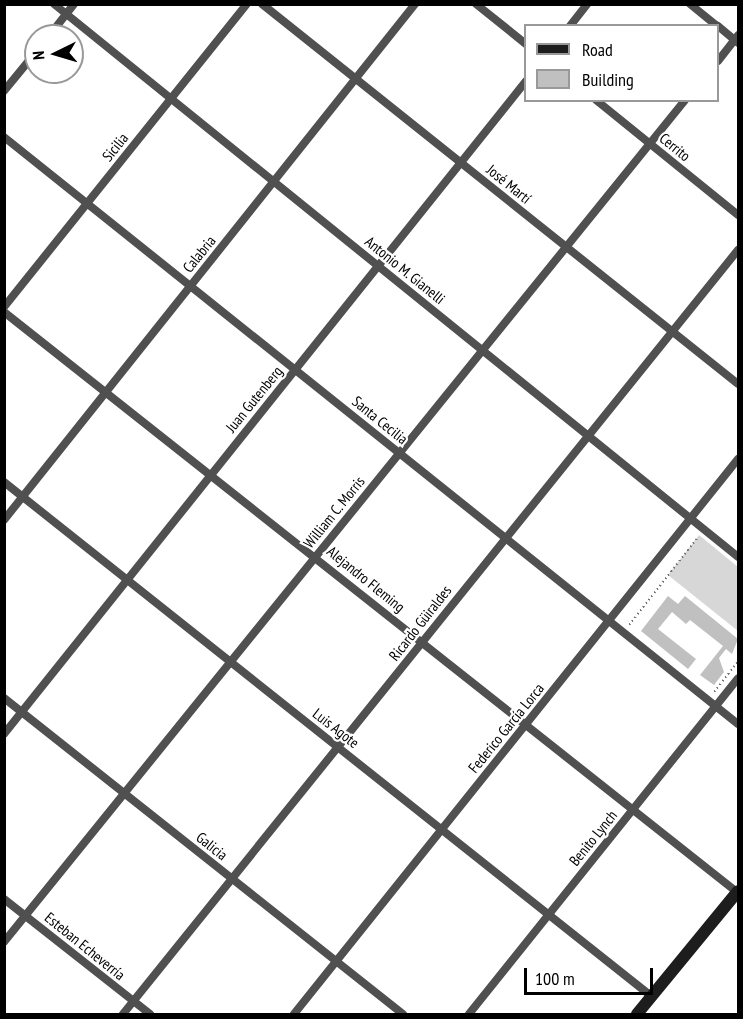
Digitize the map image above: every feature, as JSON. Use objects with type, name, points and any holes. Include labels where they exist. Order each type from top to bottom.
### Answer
[{"type":"main road","points":[[637,1014],[738,892]]},
{"type":"street","name":"Antonio M. Gianelli","points":[[54,4],[738,557]]},
{"type":"street","points":[[58,24],[74,4]]},
{"type":"street","name":"Sicilia","points":[[4,307],[247,4]]},
{"type":"street","name":"José Martí","points":[[262,4],[738,384]]},
{"type":"street","name":"Calabria","points":[[4,520],[415,4]]},
{"type":"street","points":[[476,4],[524,43]]},
{"type":"street","points":[[572,24],[587,4]]},
{"type":"street","points":[[690,4],[715,24]]},
{"type":"street","points":[[719,27],[737,39],[719,59]]},
{"type":"street","points":[[4,91],[24,67]]},
{"type":"street","name":"Juan Gutenberg","points":[[4,734],[524,82]]},
{"type":"street","name":"Cerrito","points":[[598,102],[738,215]]},
{"type":"street","name":"William C. Morris","points":[[4,942],[683,102]]},
{"type":"street","name":"Santa Cecilia","points":[[4,136],[738,724]]},
{"type":"street","name":"Ricardo Güiraldes","points":[[123,1014],[422,643],[504,537],[738,250]]},
{"type":"street","name":"Alejandro Fleming","points":[[4,312],[316,556],[422,643],[738,892]]},
{"type":"street","name":"Federico García Lorca","points":[[294,1014],[738,459]]},
{"type":"street","name":"Luis Agote","points":[[4,482],[651,996]]},
{"type":"street","name":"Benito Lynch","points":[[469,1014],[738,678]]},
{"type":"street","name":"Galicia","points":[[4,698],[403,1014]]},
{"type":"street","name":"Esteban Echeverría","points":[[4,899],[150,1014]]},
{"type":"path","points":[[636,633],[628,627],[699,535]]},
{"type":"path","points":[[704,687],[713,694],[738,661]]},
{"type":"shaded area","points":[[699,535],[738,567],[738,631],[668,575]]},
{"type":"building","points":[[668,596],[678,604],[685,596],[738,639],[732,654],[726,649],[719,658],[724,672],[714,685],[700,675],[723,646],[690,620],[686,624],[672,612],[658,629],[696,659],[688,669],[641,631]]}]
